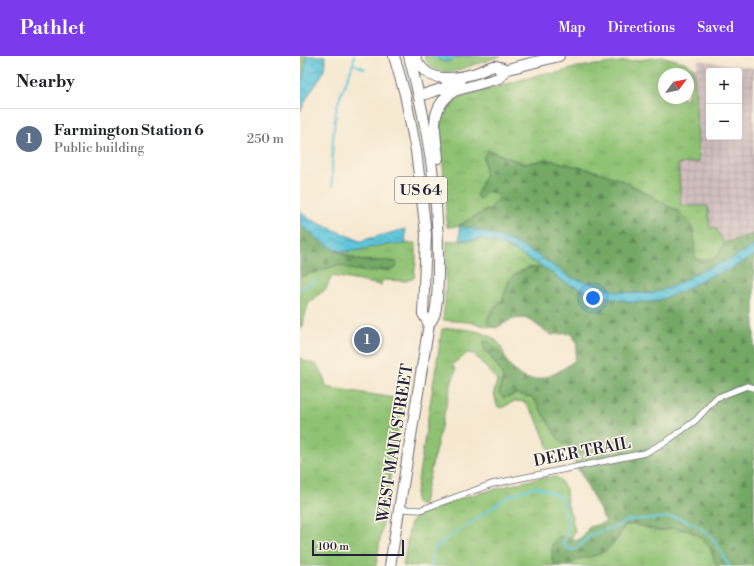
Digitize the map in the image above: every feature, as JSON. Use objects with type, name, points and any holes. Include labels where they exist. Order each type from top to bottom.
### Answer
[{"type":"highway","name":"WEST MAIN STREET","points":[[394,56],[405,94],[416,150],[426,234],[422,314],[429,324]]},
{"type":"highway","points":[[399,56],[407,81],[420,96]]},
{"type":"highway","name":"WEST MAIN STREET","points":[[390,566],[429,324],[435,315],[438,281],[438,233],[432,161],[420,96],[409,56]]},
{"type":"highway","points":[[415,56],[423,70],[432,76],[439,78],[465,76],[495,66],[506,70]]},
{"type":"highway","points":[[420,96],[506,70],[559,56]]},
{"type":"highway","points":[[437,215],[441,212],[442,208],[435,126],[437,109],[444,99],[454,91],[499,78],[506,70]]},
{"type":"highway","points":[[416,150],[418,136],[414,114],[420,96]]},
{"type":"street","name":"DEER TRAIL","points":[[400,509],[420,510],[492,484],[645,452],[667,441],[696,420],[716,398],[747,386],[754,388]]},
{"type":"shaded area","points":[[698,60],[754,68],[754,234],[724,243],[715,227],[710,229],[681,207],[678,163],[699,162],[694,68],[691,68],[687,63],[697,68]]},
{"type":"green space","points":[[300,56],[307,56],[303,77],[300,82]]},
{"type":"green space","points":[[424,56],[501,56],[452,72],[443,72],[431,67]]},
{"type":"green space","points":[[664,57],[687,63],[691,68],[658,68],[658,104],[694,104],[694,71],[699,162],[678,164],[681,206],[708,206],[710,229],[715,227],[724,243],[717,257],[706,260],[695,258],[694,249],[678,211],[619,179],[595,171],[546,159],[525,164],[488,150],[484,156],[485,175],[476,196],[480,199],[488,191],[496,193],[499,200],[488,210],[459,226],[447,227],[440,125],[445,111],[451,108],[451,101],[457,97],[461,99],[462,96],[546,73],[554,74],[578,67]]},
{"type":"green space","points":[[488,150],[525,164],[546,159],[595,171],[619,179],[645,192],[678,211],[688,221],[694,231],[695,258],[700,260],[717,257],[724,243],[754,234],[754,245],[735,257],[696,273],[674,286],[651,294],[620,292],[570,277],[536,254],[507,239],[459,226],[488,210],[499,200],[496,194],[488,191],[480,199],[476,196],[485,175],[484,156]]},
{"type":"green space","points":[[300,224],[330,247],[348,257],[365,261],[396,262],[396,268],[370,272],[354,270],[338,265],[300,277]]},
{"type":"green space","points":[[483,239],[508,247],[543,267],[528,268],[509,280],[503,299],[490,313],[488,324],[496,328],[467,322],[443,320],[447,241]]},
{"type":"green space","points":[[416,243],[414,278],[406,281],[382,280],[381,285],[332,276],[326,289],[309,302],[300,332],[300,277],[338,265],[370,272],[390,270],[375,260],[359,260],[336,250],[349,251],[366,249],[378,245]]},
{"type":"green space","points":[[754,256],[754,566],[717,566],[710,548],[700,537],[690,531],[674,528],[659,531],[634,524],[624,526],[619,536],[609,548],[599,554],[577,560],[568,566],[556,566],[552,560],[552,544],[559,536],[578,540],[584,535],[589,527],[606,522],[568,450],[569,444],[563,444],[556,436],[536,402],[531,397],[516,394],[503,398],[499,393],[503,379],[501,372],[484,347],[483,342],[488,341],[500,352],[516,373],[526,378],[533,379],[556,373],[575,360],[577,342],[570,333],[551,335],[527,318],[512,319],[496,328],[488,324],[487,320],[490,313],[503,299],[509,280],[515,274],[528,268],[543,267],[565,283],[602,296],[630,302],[653,302],[678,293],[710,276],[728,270]]},
{"type":"green space","points":[[450,328],[477,332],[496,340],[501,347],[507,363],[500,352],[484,347],[501,372],[503,379],[500,385],[508,397],[516,394],[531,397],[536,402],[556,436],[569,444],[568,450],[552,456],[536,418],[525,402],[515,401],[501,408],[497,406],[494,393],[497,380],[474,354],[467,353],[459,361],[457,360],[452,366],[456,369],[423,503],[421,505],[416,502],[415,499],[442,329]]},
{"type":"green space","points":[[300,357],[302,360],[317,365],[324,377],[326,387],[398,398],[402,402],[376,566],[300,566]]},
{"type":"green space","points":[[556,477],[559,479],[566,489],[567,503],[575,532],[572,536],[573,540],[568,537],[552,560],[556,566],[403,566],[410,525],[415,517],[460,498],[531,480]]},
{"type":"green space","points":[[634,524],[659,531],[674,528],[689,531],[700,537],[710,548],[717,566],[568,566],[574,561],[585,557],[595,556],[617,540],[624,526]]},
{"type":"water","points":[[307,56],[325,56],[325,67],[300,112],[300,82],[303,77]]},
{"type":"water","points":[[437,56],[471,56],[459,57],[447,62],[440,61]]},
{"type":"water","points":[[300,210],[309,219],[360,241],[405,229],[406,244],[381,245],[351,251],[340,251],[321,241],[300,224]]},
{"type":"water","points":[[459,226],[507,239],[536,254],[570,277],[620,292],[651,294],[674,286],[696,273],[735,257],[754,245],[754,256],[728,270],[710,276],[678,293],[653,302],[630,302],[602,296],[565,283],[543,267],[507,247],[483,239],[460,241]]},
{"type":"waterway","points":[[332,186],[332,156],[335,116],[341,94],[354,61],[354,56]]},
{"type":"waterway","points":[[432,59],[442,56]]},
{"type":"waterway","points":[[354,64],[365,69]]},
{"type":"waterway","points":[[300,288],[310,285],[316,280]]},
{"type":"waterway","points":[[432,566],[433,551],[442,542],[501,501],[512,495],[537,487],[560,497],[563,501],[568,519],[567,533],[563,543],[566,548],[571,550],[578,548],[592,534],[615,527],[628,520],[674,517],[694,524],[706,532],[715,542],[727,564],[730,566]]},
{"type":"place","name":"Farmington Station 6","points":[[367,340]]}]
